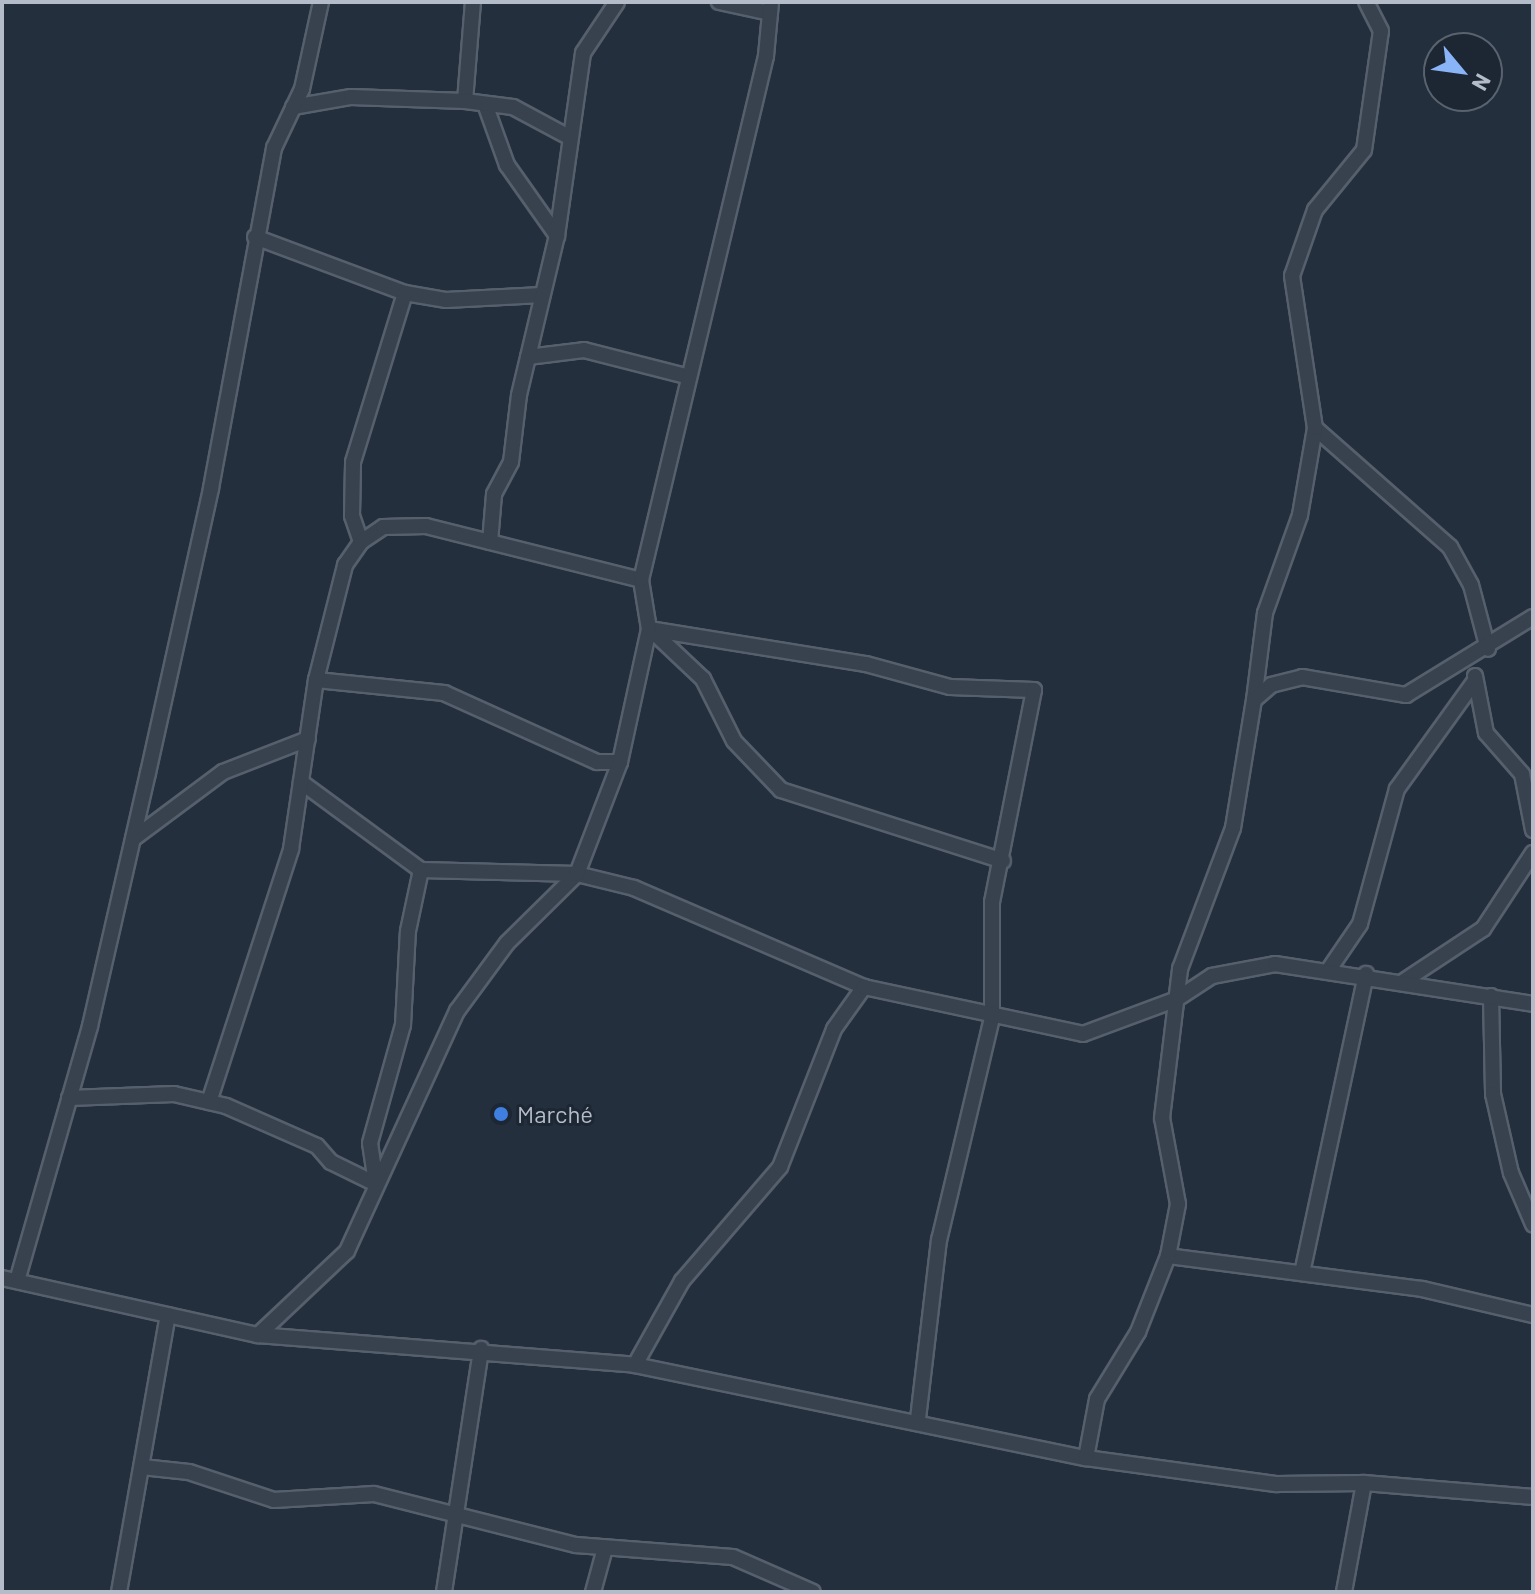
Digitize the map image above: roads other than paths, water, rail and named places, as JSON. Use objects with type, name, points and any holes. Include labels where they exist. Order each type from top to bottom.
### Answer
[{"type":"street","points":[[17,1281],[69,1098],[133,839],[211,488],[255,237],[274,148],[293,107],[321,2]]},
{"type":"street","points":[[465,101],[473,2]]},
{"type":"street","points":[[490,542],[494,494],[511,462],[528,357],[557,236],[567,136],[583,53],[617,2]]},
{"type":"street","points":[[258,1335],[335,1268],[457,1011],[507,943],[577,874],[620,762],[649,629],[641,580],[686,376],[766,56],[770,8],[719,2]]},
{"type":"street","points":[[1086,1458],[1097,1399],[1138,1332],[1168,1256],[1178,1204],[1162,1118],[1180,969],[1233,828],[1265,613],[1300,515],[1315,428],[1292,276],[1315,210],[1364,150],[1381,31],[1366,2]]},
{"type":"street","points":[[293,107],[351,97],[465,101],[513,107],[567,136]]},
{"type":"street","points":[[485,104],[507,165],[557,236]]},
{"type":"street","points":[[255,237],[405,293],[446,300],[542,295]]},
{"type":"street","points":[[361,542],[352,516],[353,462],[405,293]]},
{"type":"street","points":[[528,357],[584,350],[686,376]]},
{"type":"street","points":[[1315,428],[1450,547],[1471,585],[1488,649]]},
{"type":"street","points":[[209,1102],[261,959],[301,782],[316,680],[345,565],[361,542],[383,527],[426,526],[641,580]]},
{"type":"street","points":[[1254,700],[1271,685],[1302,677],[1393,698],[1472,660],[1533,617]]},
{"type":"street","points":[[649,629],[703,679],[734,741],[781,790],[1003,861]]},
{"type":"street","points":[[649,629],[866,664],[950,687],[1034,690],[1003,861],[992,902],[992,1018],[939,1240],[918,1420]]},
{"type":"street","points":[[1472,660],[1486,733],[1522,774],[1533,830]]},
{"type":"street","points":[[316,680],[444,693],[597,762],[620,762]]},
{"type":"street","points":[[1330,968],[1360,924],[1397,789],[1475,681]]},
{"type":"street","points":[[133,839],[223,772],[263,750],[308,739]]},
{"type":"street","points":[[301,782],[421,870],[577,874],[634,888],[864,987],[992,1018],[1083,1034],[1177,999],[1230,970],[1330,968],[1533,1004]]},
{"type":"street","points":[[1404,981],[1483,929],[1533,853]]},
{"type":"street","points":[[376,1184],[370,1143],[403,1025],[408,931],[421,870]]},
{"type":"street","points":[[1302,1273],[1366,974]]},
{"type":"street","points":[[635,1365],[682,1281],[780,1167],[834,1029],[864,987]]},
{"type":"street","points":[[1491,996],[1493,1094],[1511,1173],[1533,1224]]},
{"type":"street","points":[[69,1098],[174,1094],[209,1102],[317,1146],[331,1162],[376,1184]]},
{"type":"street","points":[[1168,1256],[1422,1289],[1533,1315]]},
{"type":"street","points":[[2,1278],[258,1335],[481,1349],[635,1365],[918,1420],[1086,1458],[1277,1484],[1364,1483],[1533,1497]]},
{"type":"street","points":[[119,1592],[168,1315]]},
{"type":"street","points":[[444,1592],[481,1349]]},
{"type":"street","points":[[142,1467],[189,1472],[274,1500],[374,1494],[605,1548],[733,1557],[813,1592]]},
{"type":"street","points":[[1344,1592],[1364,1483]]},
{"type":"street","points":[[593,1592],[605,1548]]},
{"type":"place","name":"Marché","points":[[501,1114]]}]
